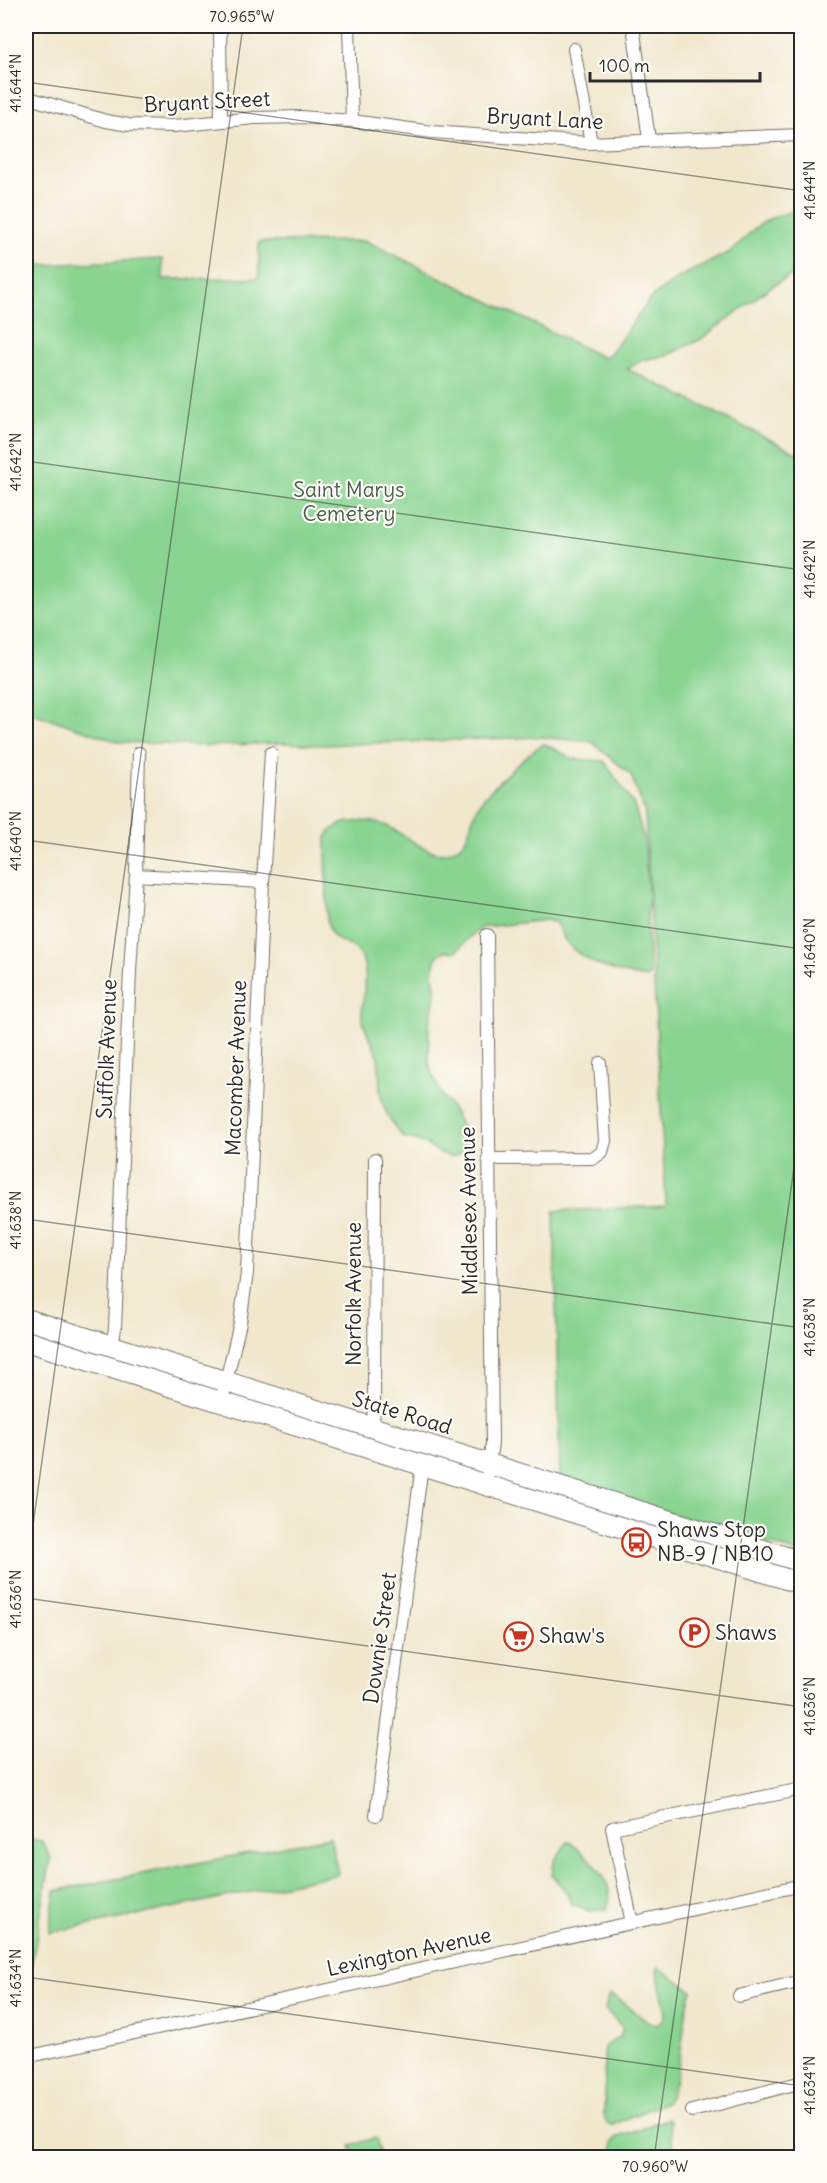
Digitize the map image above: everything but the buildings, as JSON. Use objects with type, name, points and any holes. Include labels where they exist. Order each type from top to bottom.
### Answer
[{"type":"main road","name":"State Road","points":[[26,1319],[112,1347],[224,1392],[422,1465],[488,1475],[801,1562]]},
{"type":"main road","name":"State Road","points":[[26,1341],[372,1429],[488,1475],[801,1584]]},
{"type":"main road","points":[[759,1570],[765,1551]]},
{"type":"street","points":[[220,26],[221,121]]},
{"type":"street","points":[[349,26],[352,121]]},
{"type":"street","points":[[633,26],[649,140]]},
{"type":"street","points":[[574,49],[591,142]]},
{"type":"street","name":"Bryant Street","points":[[26,97],[106,121],[129,125],[174,126],[287,117]]},
{"type":"street","name":"Bryant Lane","points":[[287,117],[352,121],[432,132],[591,142],[801,135]]},
{"type":"street","name":"Suffolk Avenue","points":[[112,1347],[115,1328],[136,875],[139,753]]},
{"type":"street","name":"Macomber Avenue","points":[[224,1392],[240,1323],[247,1272],[263,882],[271,753]]},
{"type":"street","points":[[136,875],[263,882]]},
{"type":"street","name":"Middlesex Avenue","points":[[487,935],[492,1443],[488,1475]]},
{"type":"street","points":[[489,1159],[594,1158],[602,1152],[605,1141],[600,1063]]},
{"type":"street","name":"Norfolk Avenue","points":[[372,1429],[374,1412],[375,1159]]},
{"type":"street","name":"Downie Street","points":[[376,1815],[422,1465]]},
{"type":"street","points":[[632,1923],[612,1828],[801,1789]]},
{"type":"street","name":"Lexington Avenue","points":[[26,2057],[801,1885]]},
{"type":"street","points":[[739,1996],[801,1981]]},
{"type":"street","points":[[692,2111],[801,2082]]},
{"type":"green space","name":"Saint Marys Cemetery","points":[[801,208],[801,273],[791,275],[772,286],[701,339],[666,356],[642,360],[627,369],[801,455],[801,1554],[560,1479],[554,1211],[666,1206],[645,813],[631,775],[592,742],[540,737],[324,745],[283,743],[207,746],[119,742],[26,712],[26,266],[162,259],[163,279],[257,278],[259,277],[259,242],[366,241],[604,358],[612,351],[652,297],[678,278],[732,251],[755,228],[769,219]]},
{"type":"green space","points":[[545,744],[573,759],[604,761],[634,805],[644,839],[649,900],[647,914],[650,975],[646,978],[636,976],[594,963],[575,951],[565,940],[556,923],[547,920],[483,927],[455,952],[445,951],[439,954],[435,961],[433,974],[436,993],[429,1024],[429,1064],[440,1092],[455,1113],[468,1139],[459,1155],[446,1155],[419,1141],[404,1138],[385,1110],[380,1089],[378,1057],[362,1018],[365,973],[362,958],[354,948],[334,936],[327,921],[326,838],[333,829],[343,824],[360,821],[374,822],[387,826],[425,848],[441,853],[448,852],[466,838],[475,812],[490,791],[521,761]]},
{"type":"green space","points":[[330,1837],[338,1874],[49,1933],[55,1891]]},
{"type":"green space","points":[[26,1839],[42,1841],[51,1858],[29,1978],[31,2007],[30,2023],[26,2034]]},
{"type":"green space","points":[[568,1841],[592,1862],[605,1880],[609,1890],[606,1909],[590,1911],[571,1904],[567,1893],[552,1875],[554,1861]]},
{"type":"green space","points":[[658,1967],[692,1990],[675,2083],[665,2102],[614,2125],[607,2124],[604,2111],[605,2046],[620,2037],[623,2028],[605,2009],[609,1994],[655,2025],[663,2020],[666,2012],[657,1972]]},
{"type":"green space","points":[[668,2119],[674,2157],[615,2157],[614,2140]]},
{"type":"green space","points":[[376,2138],[381,2157],[354,2157],[351,2145]]},
{"type":"place","name":"Shaws Stop NB-9 / NB10","points":[[636,1542]]},
{"type":"place","name":"Shaws","points":[[694,1633]]},
{"type":"place","name":"Shaw's","points":[[518,1636]]}]
